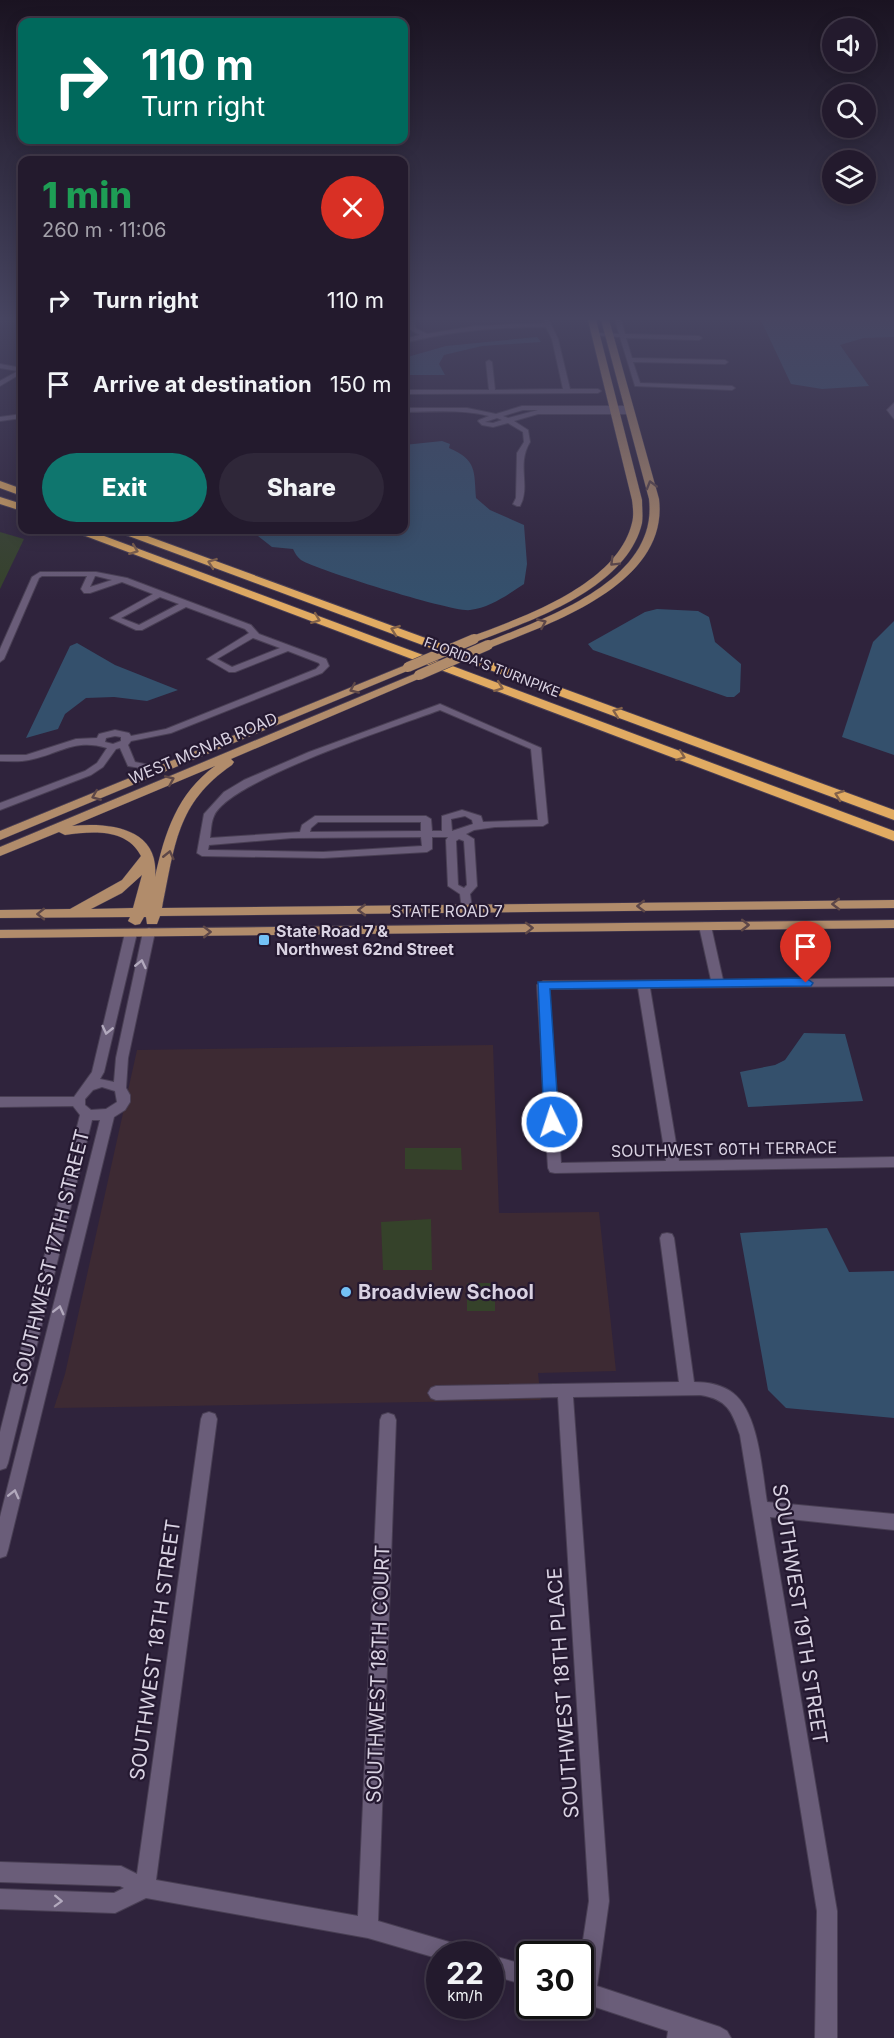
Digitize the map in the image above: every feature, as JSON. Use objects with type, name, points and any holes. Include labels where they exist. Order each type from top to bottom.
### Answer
[{"type":"highway","points":[[0,484],[18,491]]},
{"type":"highway","points":[[0,500],[18,507]]},
{"type":"highway","name":"FLORIDA'S TURNPIKE","points":[[90,534],[894,836]]},
{"type":"highway","name":"FLORIDA'S TURNPIKE","points":[[133,534],[894,815]]},
{"type":"main road","points":[[413,671],[474,639],[526,619],[586,586],[617,561],[629,543],[637,523],[637,500],[614,411]]},
{"type":"main road","points":[[413,671],[488,645],[562,614],[601,594],[629,568],[646,546],[655,523],[654,499],[629,411]]},
{"type":"main road","name":"WEST MCNAB ROAD","points":[[0,852],[250,746],[413,671]]},
{"type":"main road","name":"WEST MCNAB ROAD","points":[[0,836],[413,671]]},
{"type":"main road","points":[[149,932],[177,819],[188,798],[210,775],[250,746]]},
{"type":"main road","points":[[38,836],[83,828],[105,829],[135,838],[144,847],[150,870],[131,933]]},
{"type":"main road","points":[[67,913],[123,888],[141,871],[148,856]]},
{"type":"main road","name":"STATE ROAD 7","points":[[0,914],[894,904]]},
{"type":"main road","points":[[369,928],[445,921],[459,916],[466,908]]},
{"type":"main road","points":[[470,929],[493,914],[532,908]]},
{"type":"main road","name":"STATE ROAD 7","points":[[0,934],[369,928],[894,924]]},
{"type":"street","points":[[475,411],[508,419],[526,431],[527,436],[520,453],[520,498],[517,504]]},
{"type":"street","points":[[510,411],[483,419],[481,423],[493,425],[538,412],[572,411]]},
{"type":"street","points":[[0,419],[18,417]]},
{"type":"street","name":"WEST MCNAB ROAD","points":[[0,659],[36,577],[40,574],[92,574],[161,593],[248,627],[254,634],[323,661],[325,666],[319,671],[168,731],[121,741],[105,747],[99,741]]},
{"type":"street","points":[[92,574],[85,589],[87,591],[120,580]]},
{"type":"street","points":[[161,593],[114,618],[139,628],[187,603]]},
{"type":"street","points":[[254,634],[211,659],[232,670],[287,648]]},
{"type":"street","points":[[204,842],[304,835],[426,834],[452,834],[495,824],[543,824],[536,748],[440,708],[344,742],[247,782],[228,794],[208,814],[202,853],[323,855],[427,849],[426,834],[426,819],[315,819],[306,827],[304,835]]},
{"type":"street","name":"WEST MCNAB ROAD","points":[[0,759],[27,758],[76,742],[99,741],[106,734],[121,741],[131,764],[161,770]]},
{"type":"street","name":"WEST MCNAB ROAD","points":[[0,807],[88,772],[100,765],[121,741]]},
{"type":"street","points":[[465,893],[453,886],[452,834],[446,818],[458,812],[467,812],[477,818],[479,827]]},
{"type":"street","points":[[452,834],[469,839],[472,886],[465,893],[466,908]]},
{"type":"street","points":[[452,850],[470,850]]},
{"type":"street","points":[[705,926],[718,984]]},
{"type":"street","points":[[120,1088],[122,1058],[149,932]]},
{"type":"street","points":[[89,1087],[102,1083],[120,1088],[125,1095],[124,1101],[121,1106],[108,1114],[87,1114],[79,1106],[78,1101],[98,1072],[131,933]]},
{"type":"street","points":[[673,1166],[643,984],[894,982]]},
{"type":"street","name":"SOUTHWEST 60TH TERRACE","points":[[643,984],[543,985],[555,1168],[894,1162]]},
{"type":"street","points":[[117,991],[134,995]]},
{"type":"street","points":[[0,1102],[78,1101]]},
{"type":"street","name":"SOUTHWEST 17TH STREET","points":[[0,1463],[87,1114]]},
{"type":"street","name":"SOUTHWEST 17TH STREET","points":[[0,1550],[108,1114]]},
{"type":"street","points":[[667,1238],[687,1388]]},
{"type":"street","name":"SOUTHWEST 19TH STREET","points":[[435,1393],[710,1388],[727,1396],[740,1410],[761,1509],[827,1911],[826,2038]]},
{"type":"street","name":"SOUTHWEST 18TH PLACE","points":[[565,1390],[599,1901],[592,1941]]},
{"type":"street","points":[[16,1400],[37,1400]]},
{"type":"street","name":"SOUTHWEST 18TH STREET","points":[[146,1887],[209,1419]]},
{"type":"street","name":"SOUTHWEST 18TH COURT","points":[[368,1928],[388,1420]]},
{"type":"street","points":[[761,1509],[894,1522]]},
{"type":"street","points":[[0,1872],[121,1876],[146,1887],[368,1928],[426,1945]]},
{"type":"street","points":[[0,1899],[115,1903],[146,1887]]},
{"type":"street","points":[[594,1996],[679,2031],[720,2038]]},
{"type":"shaded area","name":"Broadview School","points":[[493,1045],[499,1213],[599,1212],[616,1371],[538,1373],[541,1400],[54,1408],[65,1374],[137,1050]]},
{"type":"green space","points":[[0,532],[24,539],[0,589]]},
{"type":"green space","points":[[405,1148],[461,1148],[462,1170],[405,1169]]},
{"type":"green space","points":[[431,1219],[432,1270],[383,1270],[381,1222]]},
{"type":"green space","points":[[467,1283],[495,1283],[495,1311],[467,1311]]},
{"type":"water","points":[[442,441],[450,444],[449,448],[465,457],[472,467],[476,498],[490,510],[524,525],[527,564],[524,584],[492,603],[470,610],[459,609],[414,598],[312,565],[300,559],[293,549],[272,547],[258,536],[251,534],[408,534],[408,445]]},
{"type":"water","points":[[657,609],[698,611],[709,617],[715,642],[741,664],[740,692],[734,697],[727,697],[593,650],[588,644],[645,612]]},
{"type":"water","points":[[894,621],[894,755],[842,737],[873,642]]},
{"type":"water","points":[[77,643],[115,665],[178,690],[147,701],[114,697],[86,698],[65,714],[58,729],[26,738],[70,646]]},
{"type":"water","points":[[804,1033],[845,1034],[863,1101],[748,1107],[740,1072],[775,1065],[785,1060]]},
{"type":"water","points":[[827,1228],[849,1272],[894,1271],[894,1418],[786,1408],[768,1390],[740,1233]]},
{"type":"place","name":"State Road 7 & Northwest 62nd Street","points":[[264,940]]},
{"type":"place","name":"Broadview School","points":[[346,1292]]},
{"type":"route","points":[[552,1122],[543,985],[806,983]]}]
